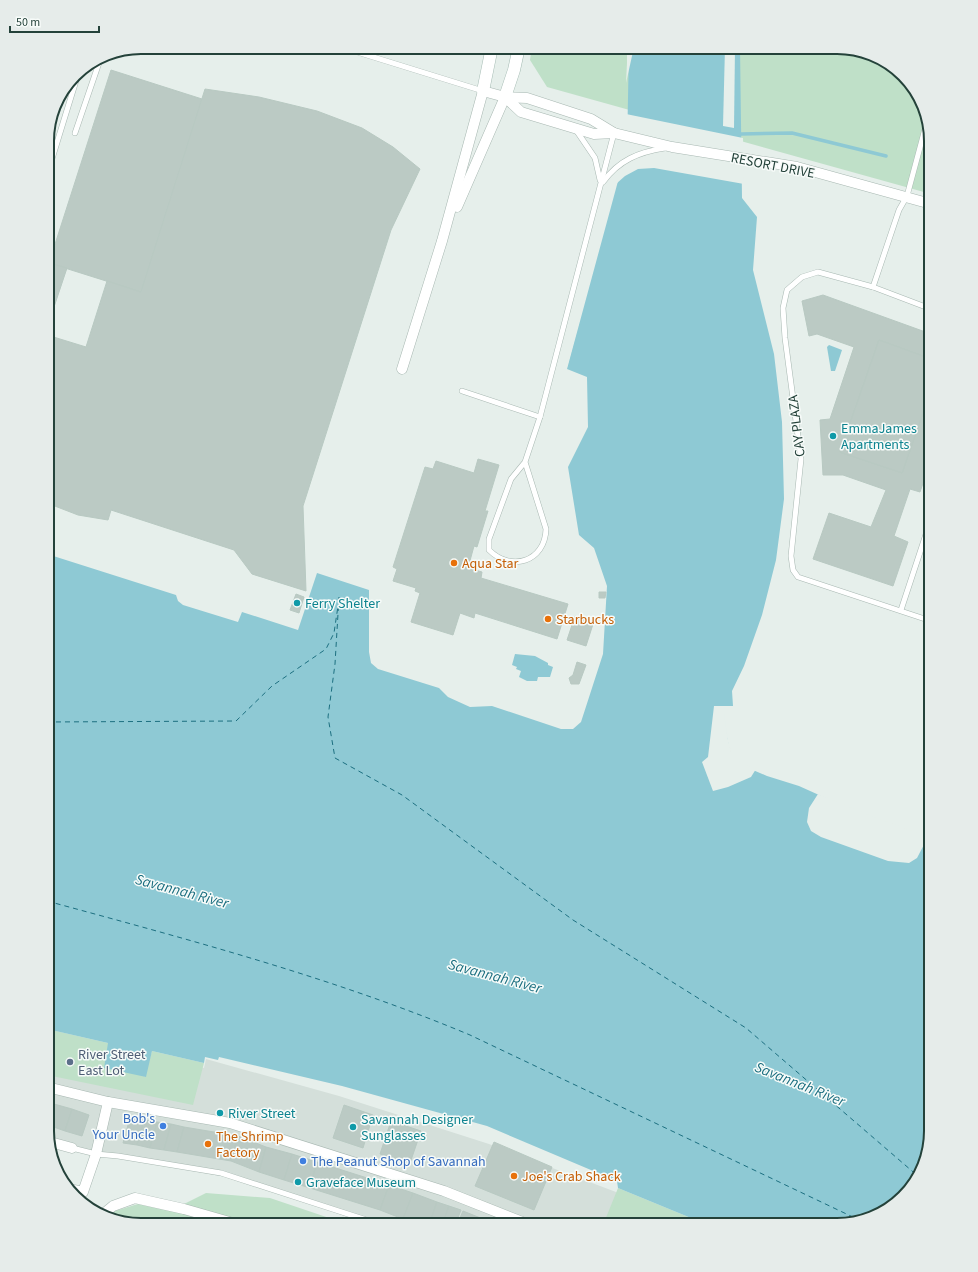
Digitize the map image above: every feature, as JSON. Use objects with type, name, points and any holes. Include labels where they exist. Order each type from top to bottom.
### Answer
[{"type":"street","points":[[402,369],[442,241],[483,91],[491,54]]},
{"type":"street","points":[[442,241],[505,97],[517,54]]},
{"type":"street","name":"RESORT DRIVE","points":[[483,91],[505,97],[527,98],[591,119],[614,133]]},
{"type":"street","name":"RESORT DRIVE","points":[[505,97],[521,112],[594,134],[614,133],[672,147],[797,167],[924,202]]},
{"type":"street","points":[[54,1089],[108,1102],[230,1123],[444,1191],[512,1218]]},
{"type":"street","points":[[79,1191],[83,1192],[96,1154],[108,1102]]},
{"type":"street","points":[[55,1143],[72,1148]]},
{"type":"street","points":[[107,1210],[113,1206],[135,1198],[216,1218]]},
{"type":"lane","points":[[364,54],[483,91]]},
{"type":"lane","points":[[75,133],[98,65]]},
{"type":"lane","points":[[54,152],[75,85]]},
{"type":"lane","points":[[574,128],[589,146],[595,158],[600,172],[600,185]]},
{"type":"lane","points":[[525,462],[546,529],[546,537],[543,546],[535,557],[520,563],[496,557],[489,550],[489,539],[511,479],[525,462],[540,417],[614,133]]},
{"type":"lane","points":[[873,287],[898,210],[907,196],[923,135]]},
{"type":"lane","points":[[600,185],[609,173],[626,159],[640,153],[672,147]]},
{"type":"lane","name":"CAY PLAZA","points":[[924,305],[873,287],[818,272],[802,277],[786,290],[784,308],[785,338],[801,459],[791,556],[793,570],[798,577],[924,618]]},
{"type":"lane","points":[[462,391],[540,417]]},
{"type":"lane","points":[[901,610],[924,540]]},
{"type":"lane","points":[[72,1148],[96,1154],[118,1156],[221,1173],[360,1218]]},
{"type":"shaded area","name":"River Street","points":[[54,1031],[204,1068],[206,1059],[339,1096],[489,1144],[616,1192],[628,1209],[650,1218],[350,1218],[247,1181],[107,1155],[55,1141]]},
{"type":"green space","points":[[531,54],[843,54],[860,57],[880,66],[899,79],[906,88],[917,108],[921,118],[924,141],[924,192],[547,87],[530,60]]},
{"type":"green space","points":[[54,1031],[108,1043],[145,1077],[152,1051],[204,1063],[193,1105],[54,1076]]},
{"type":"green space","points":[[618,1188],[691,1218],[606,1218]]},
{"type":"green space","points":[[206,1193],[270,1198],[329,1218],[141,1218],[112,1213],[138,1204],[170,1211]]},
{"type":"water","name":"Savannah River","points":[[629,54],[740,54],[742,198],[757,217],[753,270],[774,354],[782,422],[784,499],[776,560],[762,615],[744,666],[732,691],[733,706],[722,713],[732,761],[767,776],[799,786],[868,817],[924,837],[924,1131],[921,1154],[909,1179],[894,1196],[880,1206],[860,1215],[837,1218],[691,1218],[618,1188],[617,1181],[487,1126],[342,1086],[219,1057],[218,1060],[205,1057],[204,1063],[152,1051],[146,1077],[104,1068],[108,1043],[54,1031],[54,556],[176,595],[178,601],[183,605],[238,622],[242,612],[298,630],[317,573],[369,590],[369,652],[371,663],[378,669],[439,688],[448,697],[470,707],[492,706],[561,729],[573,729],[581,722],[603,654],[607,586],[594,548],[579,535],[568,467],[588,427],[587,377],[567,369],[627,148]]},
{"type":"water","points":[[829,345],[842,350],[835,371],[831,371],[827,347]]},
{"type":"water","points":[[515,654],[535,656],[548,663],[548,665],[553,667],[550,677],[538,677],[537,681],[527,681],[519,677],[521,671],[512,665]]},
{"type":"pier","points":[[627,54],[632,54],[626,83]]},
{"type":"pier","points":[[725,54],[735,54],[734,128],[723,126]]},
{"type":"pier","points":[[626,114],[743,138],[744,184],[654,168],[638,169],[625,176],[616,184],[566,371],[565,369],[625,148]]},
{"type":"pier","points":[[714,706],[733,706],[734,708],[724,714],[733,759],[756,769],[751,777],[728,787],[713,791],[702,762],[708,757]]},
{"type":"pier","points":[[818,794],[924,836],[924,845],[917,858],[909,863],[888,861],[821,837],[811,831],[807,822],[809,808]]},
{"type":"building","points":[[111,70],[202,99],[141,292],[54,265],[54,247]]},
{"type":"building","points":[[205,89],[259,97],[317,111],[362,128],[393,147],[420,169],[391,230],[303,506],[306,591],[252,574],[234,550],[111,510],[108,520],[78,515],[54,506],[54,337],[86,347],[107,281],[141,292]]},
{"type":"building","points":[[54,264],[67,268],[54,307]]},
{"type":"building","name":"EmmaJames Apartments","points":[[823,295],[924,331],[924,356],[879,340],[840,452],[902,473],[924,410],[924,480],[920,492],[910,489],[894,536],[908,542],[893,586],[813,559],[829,513],[871,527],[886,490],[843,475],[823,475],[820,420],[830,419],[854,347],[817,334],[809,336],[802,301]]},
{"type":"building","points":[[879,340],[924,356],[924,410],[902,473],[840,452]]},
{"type":"building","points":[[478,459],[499,465],[485,511],[488,511],[477,547],[474,546],[468,568],[482,572],[481,578],[568,604],[557,639],[475,613],[474,618],[460,613],[453,635],[411,622],[420,593],[415,591],[416,588],[393,581],[397,569],[393,567],[425,467],[433,469],[436,461],[474,473]]},
{"type":"building","points":[[599,592],[606,592],[605,598],[599,598]]},
{"type":"building","name":"Ferry Shelter","points":[[296,594],[304,597],[299,613],[290,610]]},
{"type":"building","points":[[575,616],[594,621],[586,646],[567,640]]},
{"type":"building","points":[[577,662],[586,665],[579,684],[571,684],[569,678],[573,675]]},
{"type":"building","points":[[54,1104],[72,1109],[65,1131],[54,1127]]},
{"type":"building","name":"Savannah Designer Sunglasses","points":[[344,1105],[373,1115],[363,1148],[333,1138]]},
{"type":"building","points":[[72,1109],[89,1115],[82,1136],[65,1131]]},
{"type":"building","points":[[130,1118],[144,1120],[137,1145],[123,1143]]},
{"type":"building","points":[[144,1120],[157,1122],[150,1148],[137,1145]]},
{"type":"building","points":[[391,1121],[421,1131],[410,1163],[380,1154]]},
{"type":"building","points":[[157,1122],[171,1124],[164,1150],[150,1148]]},
{"type":"building","points":[[171,1124],[184,1127],[177,1152],[164,1150]]},
{"type":"building","name":"The Shrimp Factory","points":[[184,1127],[238,1136],[231,1161],[177,1152]]},
{"type":"building","points":[[238,1136],[266,1147],[259,1172],[231,1161]]},
{"type":"building","name":"Joe's Crab Shack","points":[[494,1142],[552,1167],[534,1210],[475,1186]]},
{"type":"building","points":[[266,1147],[292,1154],[284,1180],[259,1172]]},
{"type":"building","points":[[292,1154],[317,1162],[310,1188],[284,1180]]},
{"type":"building","points":[[317,1162],[389,1185],[380,1210],[310,1188]]},
{"type":"building","points":[[389,1185],[413,1193],[403,1218],[380,1210]]},
{"type":"building","points":[[413,1193],[437,1202],[431,1218],[403,1218]]},
{"type":"building","points":[[437,1202],[449,1206],[445,1218],[431,1218]]},
{"type":"building","points":[[449,1206],[461,1210],[458,1218],[445,1218]]},
{"type":"building","points":[[463,1211],[480,1218],[460,1218]]},
{"type":"waterway","points":[[741,134],[792,133],[886,156]]},
{"type":"ferry route","points":[[339,597],[335,664],[328,717],[335,758],[402,795],[573,920],[746,1028],[913,1172]]},
{"type":"ferry route","points":[[54,722],[236,721],[272,686],[326,649],[334,633],[338,606]]},
{"type":"ferry route","points":[[54,903],[261,961],[419,1014],[470,1035],[852,1216]]},
{"type":"place","name":"EmmaJames Apartments","points":[[833,436]]},
{"type":"place","name":"Aqua Star","points":[[454,563]]},
{"type":"place","name":"Ferry Shelter","points":[[297,603]]},
{"type":"place","name":"Starbucks","points":[[548,619]]},
{"type":"place","name":"River Street East Lot","points":[[70,1062]]},
{"type":"place","name":"River Street","points":[[220,1113]]},
{"type":"place","name":"Bob's Your Uncle","points":[[163,1126]]},
{"type":"place","name":"Savannah Designer Sunglasses","points":[[353,1127]]},
{"type":"place","name":"The Shrimp Factory","points":[[208,1144]]},
{"type":"place","name":"The Peanut Shop of Savannah","points":[[303,1161]]},
{"type":"place","name":"Joe's Crab Shack","points":[[514,1176]]},
{"type":"place","name":"Graveface Museum","points":[[298,1182]]}]
